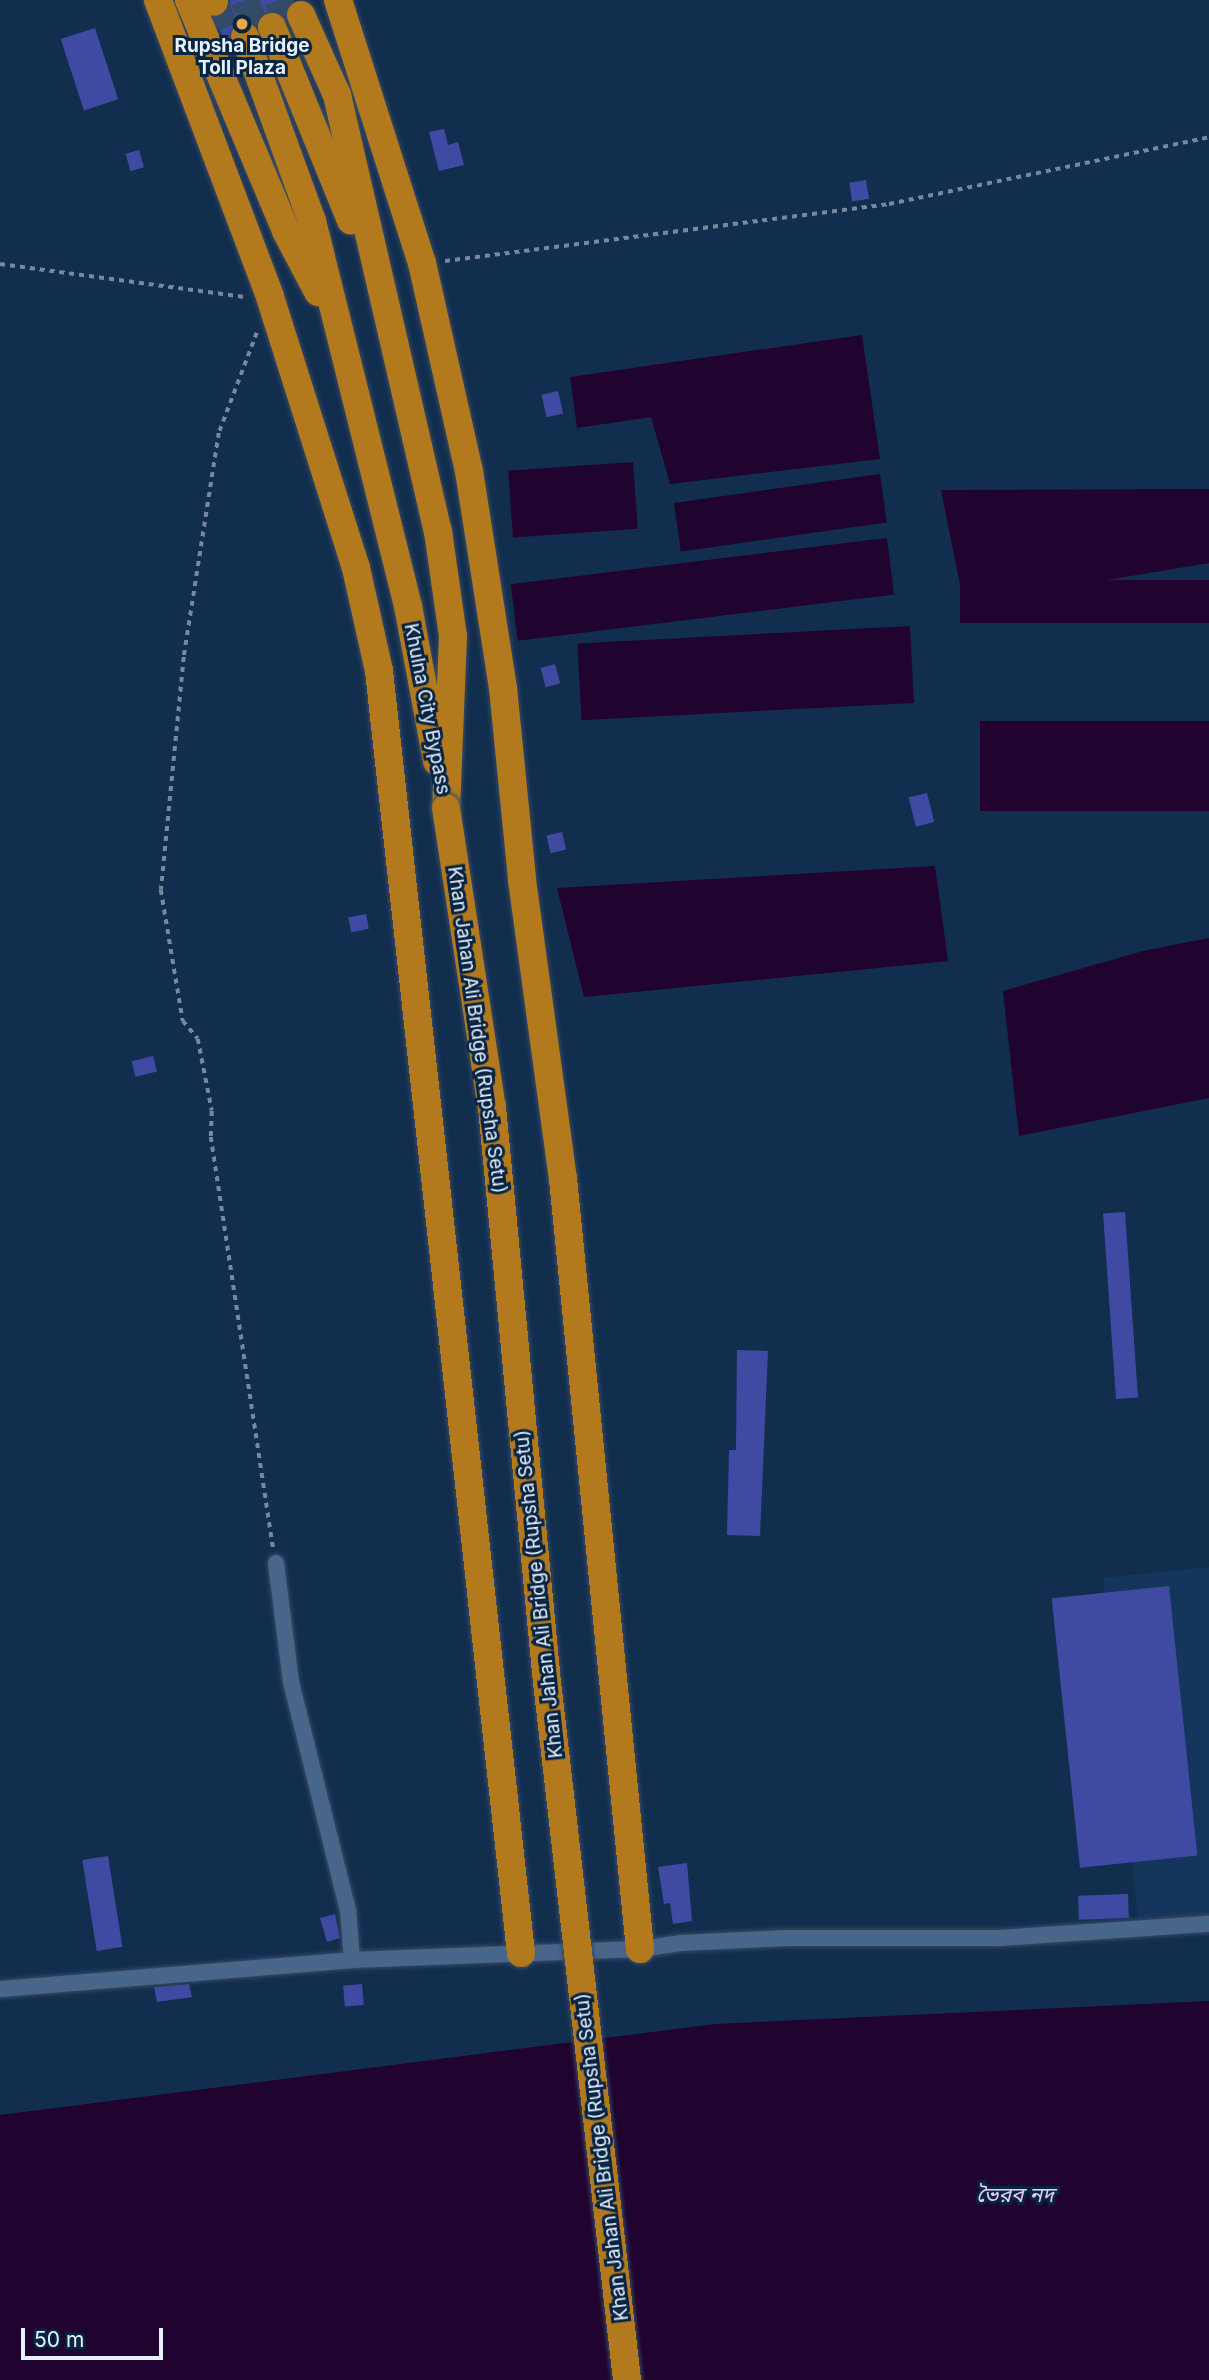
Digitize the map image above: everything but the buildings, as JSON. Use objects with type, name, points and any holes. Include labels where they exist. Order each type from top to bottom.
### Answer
[{"type":"highway","points":[[158,0],[356,568],[381,683],[521,1953]]},
{"type":"highway","points":[[338,0],[422,263],[469,471],[503,688],[522,880],[563,1179],[640,1950]]},
{"type":"highway","name":"Khulna City Bypass","points":[[205,1],[286,231],[335,326]]},
{"type":"highway","name":"Khulna City Bypass","points":[[272,25],[322,217],[335,326],[408,606],[446,808]]},
{"type":"highway","name":"Khulna City Bypass","points":[[272,25],[337,94],[438,531],[453,636],[446,808]]},
{"type":"highway","name":"Khan Jahan Ali Bridge (Rupsha Setu)","points":[[446,808],[492,1107],[547,1682],[627,2380]]},
{"type":"street","points":[[276,1563],[291,1682],[348,1910],[352,1960]]},
{"type":"street","points":[[0,1989],[352,1960],[640,1950],[721,1941],[1001,1938],[1209,1924]]},
{"type":"path","points":[[422,263],[519,254],[888,204],[1209,137]]},
{"type":"path","points":[[0,264],[260,297],[219,433],[184,657],[161,890],[183,1021],[198,1039],[212,1111],[211,1137],[276,1563]]},
{"type":"shaded area","points":[[1209,1567],[1209,1916],[1138,1919],[1103,1578]]},
{"type":"water","points":[[862,335],[880,459],[670,484],[651,417],[577,428],[570,377]]},
{"type":"water","points":[[633,462],[638,529],[513,538],[508,471]]},
{"type":"water","points":[[880,474],[887,523],[681,551],[674,503]]},
{"type":"water","points":[[1209,489],[1209,563],[964,604],[941,490]]},
{"type":"water","points":[[887,538],[894,595],[518,641],[511,584]]},
{"type":"water","points":[[960,580],[1209,580],[1209,623],[960,623]]},
{"type":"water","points":[[910,626],[914,703],[581,720],[577,643]]},
{"type":"water","points":[[980,721],[1209,721],[1209,811],[980,811]]},
{"type":"water","points":[[935,866],[948,961],[584,997],[557,888]]},
{"type":"water","points":[[1209,938],[1209,1098],[1019,1136],[1003,991],[1143,951]]},
{"type":"water","name":"ভৈরব নদ","points":[[1209,2001],[1209,2380],[0,2380],[0,2115],[715,2024]]},
{"type":"tunnel","points":[[245,0],[257,33]]},
{"type":"tunnel","points":[[278,0],[287,21]]},
{"type":"tunnel","points":[[214,2],[230,43]]},
{"type":"place","name":"Rupsha Bridge Toll Plaza","points":[[242,24]]}]
